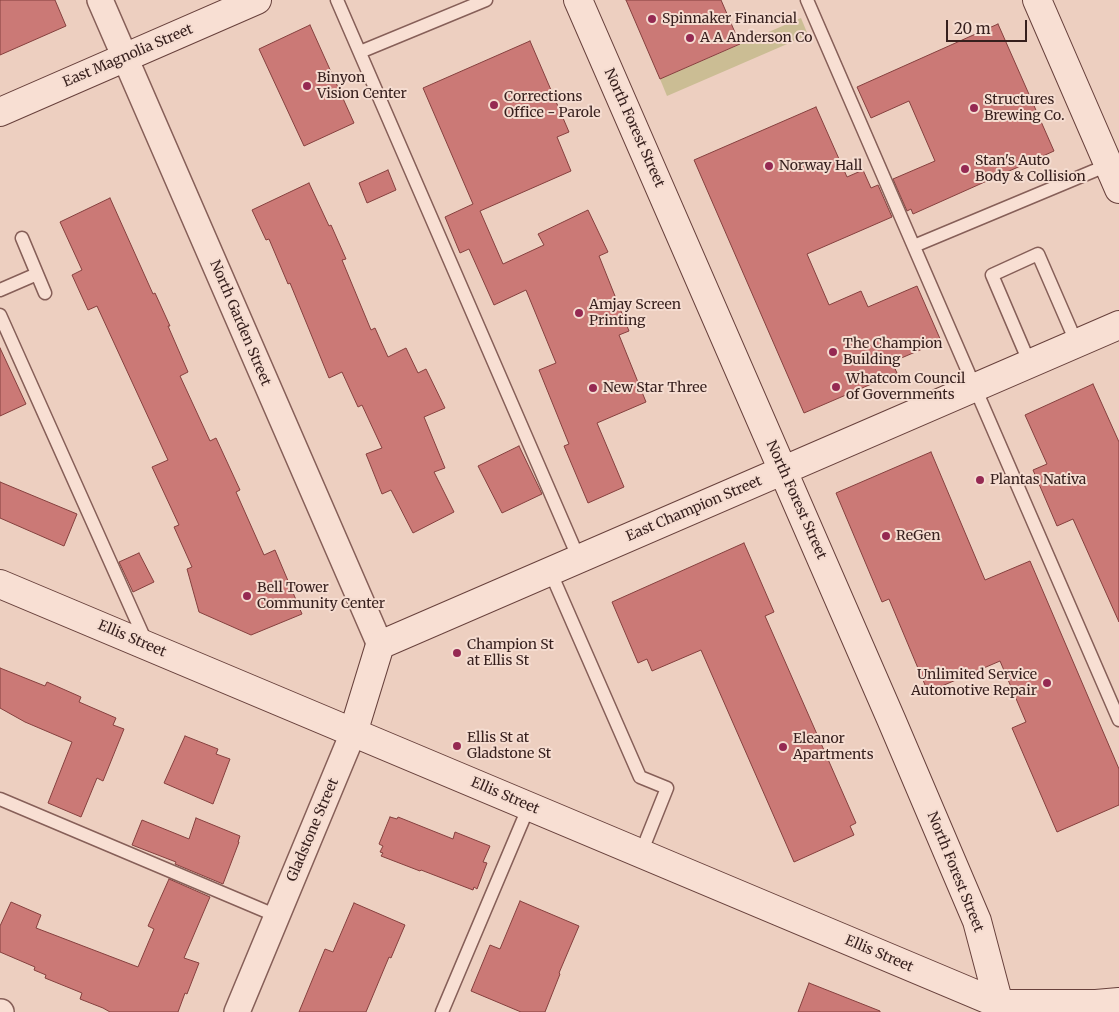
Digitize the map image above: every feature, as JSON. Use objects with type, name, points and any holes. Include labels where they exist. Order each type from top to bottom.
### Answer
[{"type":"street","name":"North Garden Street","points":[[100,0],[380,645]]},
{"type":"street","name":"East Magnolia Street","points":[[0,112],[257,0]]},
{"type":"street","name":"North Forest Street","points":[[578,0],[977,921],[1001,1009]]},
{"type":"street","points":[[1037,0],[1119,189]]},
{"type":"street","name":"East Champion Street","points":[[380,645],[1119,325]]},
{"type":"street","name":"Ellis Street","points":[[0,584],[641,853],[1001,1009]]},
{"type":"street","name":"Gladstone Street","points":[[237,1012],[354,733],[380,645]]},
{"type":"street","points":[[1001,1009],[1119,1002]]},
{"type":"lane","points":[[337,0],[579,559]]},
{"type":"lane","points":[[360,52],[486,0]]},
{"type":"lane","points":[[808,0],[1119,720]]},
{"type":"lane","points":[[914,246],[1108,165]]},
{"type":"lane","points":[[22,238],[45,293]]},
{"type":"lane","points":[[1030,364],[992,275],[1038,254],[1077,344]]},
{"type":"lane","points":[[0,290],[37,274]]},
{"type":"lane","points":[[0,315],[148,646]]},
{"type":"lane","points":[[550,571],[640,777],[667,788],[641,853]]},
{"type":"lane","points":[[0,799],[277,916]]},
{"type":"lane","points":[[442,1012],[529,806]]},
{"type":"shaded area","points":[[801,18],[808,35],[667,96],[660,79]]},
{"type":"building","points":[[0,0],[55,0],[66,26],[0,55]]},
{"type":"building","name":"A A Anderson Co","points":[[626,0],[721,0],[740,44],[660,79]]},
{"type":"building","points":[[998,24],[1054,151],[913,214],[911,209],[907,211],[893,179],[935,161],[909,101],[871,118],[857,87]]},
{"type":"building","name":"Binyon Vision Center","points":[[310,25],[354,123],[304,146],[259,49]]},
{"type":"building","points":[[530,41],[569,132],[557,137],[571,171],[480,211],[503,264],[544,245],[538,234],[588,210],[608,252],[599,256],[629,331],[619,335],[646,402],[597,423],[624,487],[588,503],[564,446],[569,444],[539,370],[556,363],[526,290],[494,305],[469,249],[460,253],[445,217],[473,204],[423,88]]},
{"type":"building","points":[[816,107],[847,177],[863,170],[871,188],[878,185],[892,217],[807,254],[829,305],[861,291],[868,307],[917,286],[941,341],[892,362],[897,373],[804,413],[694,160]]},
{"type":"building","points":[[388,170],[396,190],[367,203],[359,183]]},
{"type":"building","points":[[309,183],[346,259],[342,260],[371,330],[375,328],[388,357],[406,348],[418,373],[426,369],[445,408],[424,417],[445,468],[434,472],[454,512],[413,533],[391,490],[382,494],[366,454],[382,448],[362,405],[358,407],[342,372],[329,378],[290,283],[288,284],[269,239],[266,240],[252,210]]},
{"type":"building","points":[[110,198],[153,294],[155,293],[170,326],[168,326],[188,372],[180,376],[210,441],[216,438],[240,490],[236,492],[264,555],[275,550],[302,614],[251,635],[199,612],[187,569],[192,567],[174,527],[179,525],[152,467],[168,460],[97,306],[88,310],[72,275],[82,270],[60,222]]},
{"type":"building","points":[[0,348],[26,404],[0,416]]},
{"type":"building","points":[[1093,384],[1119,442],[1119,622],[1073,519],[1057,526],[1033,470],[1047,464],[1025,415]]},
{"type":"building","points":[[519,446],[542,494],[502,513],[478,466]]},
{"type":"building","points":[[931,452],[985,580],[1030,561],[1119,769],[1119,805],[1057,832],[1012,728],[1026,722],[1000,661],[928,692],[889,599],[882,602],[836,493]]},
{"type":"building","points":[[0,482],[77,514],[64,546],[0,518]]},
{"type":"building","name":"Eleanor Apartments","points":[[744,543],[774,612],[765,616],[856,823],[850,826],[854,835],[794,862],[701,650],[652,671],[647,659],[638,663],[612,602]]},
{"type":"building","points":[[139,553],[154,582],[133,592],[119,562]]},
{"type":"building","points":[[0,668],[45,686],[47,682],[81,697],[79,702],[116,718],[113,725],[124,729],[103,781],[97,778],[81,817],[48,803],[72,742],[25,722],[0,708]]},
{"type":"building","points":[[185,736],[218,749],[216,754],[230,759],[213,804],[164,783]]},
{"type":"building","points":[[390,817],[397,819],[398,817],[453,839],[455,832],[490,846],[483,862],[487,863],[477,889],[474,887],[473,890],[381,856],[383,853],[380,852],[383,846],[379,844]]},
{"type":"building","points":[[196,818],[240,836],[223,884],[175,864],[176,862],[132,845],[142,820],[189,839]]},
{"type":"building","points":[[169,879],[210,897],[184,958],[199,963],[178,1012],[110,1012],[80,999],[82,993],[45,978],[46,975],[34,970],[35,967],[0,952],[0,926],[11,902],[41,915],[36,928],[138,967],[154,929],[148,926]]},
{"type":"building","points":[[520,901],[579,926],[545,1012],[521,1012],[471,991],[490,945],[500,949]]},
{"type":"building","points":[[354,903],[405,925],[391,958],[389,957],[366,1012],[299,1012],[325,949],[333,952]]},
{"type":"building","points":[[809,983],[880,1011],[880,1012],[798,1012]]},
{"type":"place","name":"Spinnaker Financial","points":[[652,19]]},
{"type":"place","name":"A A Anderson Co","points":[[690,38]]},
{"type":"place","name":"Binyon Vision Center","points":[[307,86]]},
{"type":"place","name":"Corrections Office - Parole","points":[[494,105]]},
{"type":"place","name":"Structures Brewing Co.","points":[[974,108]]},
{"type":"place","name":"Norway Hall","points":[[769,166]]},
{"type":"place","name":"Stan's Auto Body & Collision","points":[[965,169]]},
{"type":"place","name":"Amjay Screen Printing","points":[[579,313]]},
{"type":"place","name":"The Champion Building","points":[[833,352]]},
{"type":"place","name":"Whatcom Council of Governments","points":[[836,387]]},
{"type":"place","name":"New Star Three","points":[[593,388]]},
{"type":"place","name":"Plantas Nativa","points":[[980,480]]},
{"type":"place","name":"ReGen","points":[[886,536]]},
{"type":"place","name":"Bell Tower Community Center","points":[[247,596]]},
{"type":"place","name":"Champion St at Ellis St","points":[[457,653]]},
{"type":"place","name":"Unlimited Service Automotive Repair","points":[[1047,683]]},
{"type":"place","name":"Ellis St at Gladstone St","points":[[457,746]]},
{"type":"place","name":"Eleanor Apartments","points":[[783,747]]}]
